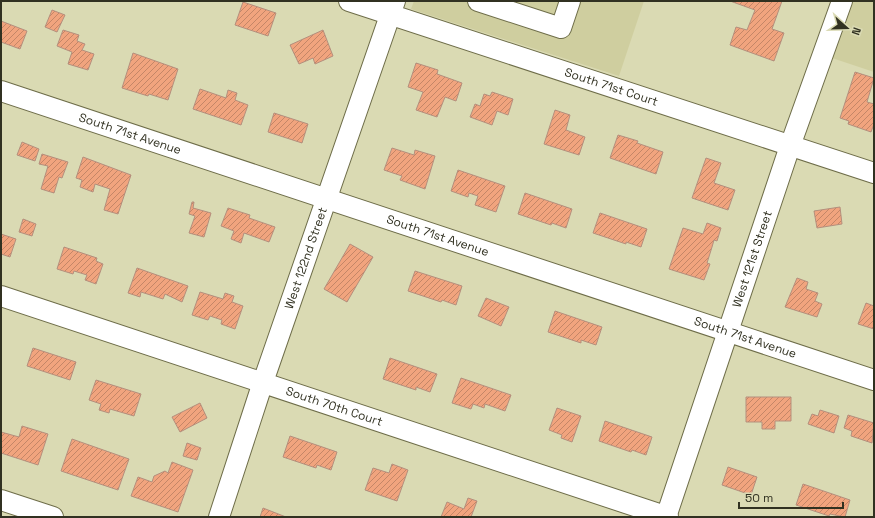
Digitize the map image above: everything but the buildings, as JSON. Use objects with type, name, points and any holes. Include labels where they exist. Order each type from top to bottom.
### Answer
[{"type":"street","name":"South 71st Court","points":[[349,1],[393,8],[874,174]]},
{"type":"street","points":[[478,1],[501,4],[561,28],[570,1]]},
{"type":"street","name":"West 121st Street","points":[[666,517],[790,146],[842,1]]},
{"type":"street","name":"West 122nd Street","points":[[219,517],[263,382],[393,8]]},
{"type":"street","name":"South 71st Avenue","points":[[1,92],[874,380]]},
{"type":"street","name":"South 70th Court","points":[[1,296],[666,517]]},
{"type":"street","points":[[1,500],[53,517]]},
{"type":"shaded area","points":[[414,1],[644,1],[619,76],[411,9]]},
{"type":"shaded area","points":[[849,1],[874,1],[874,72],[829,57]]}]
